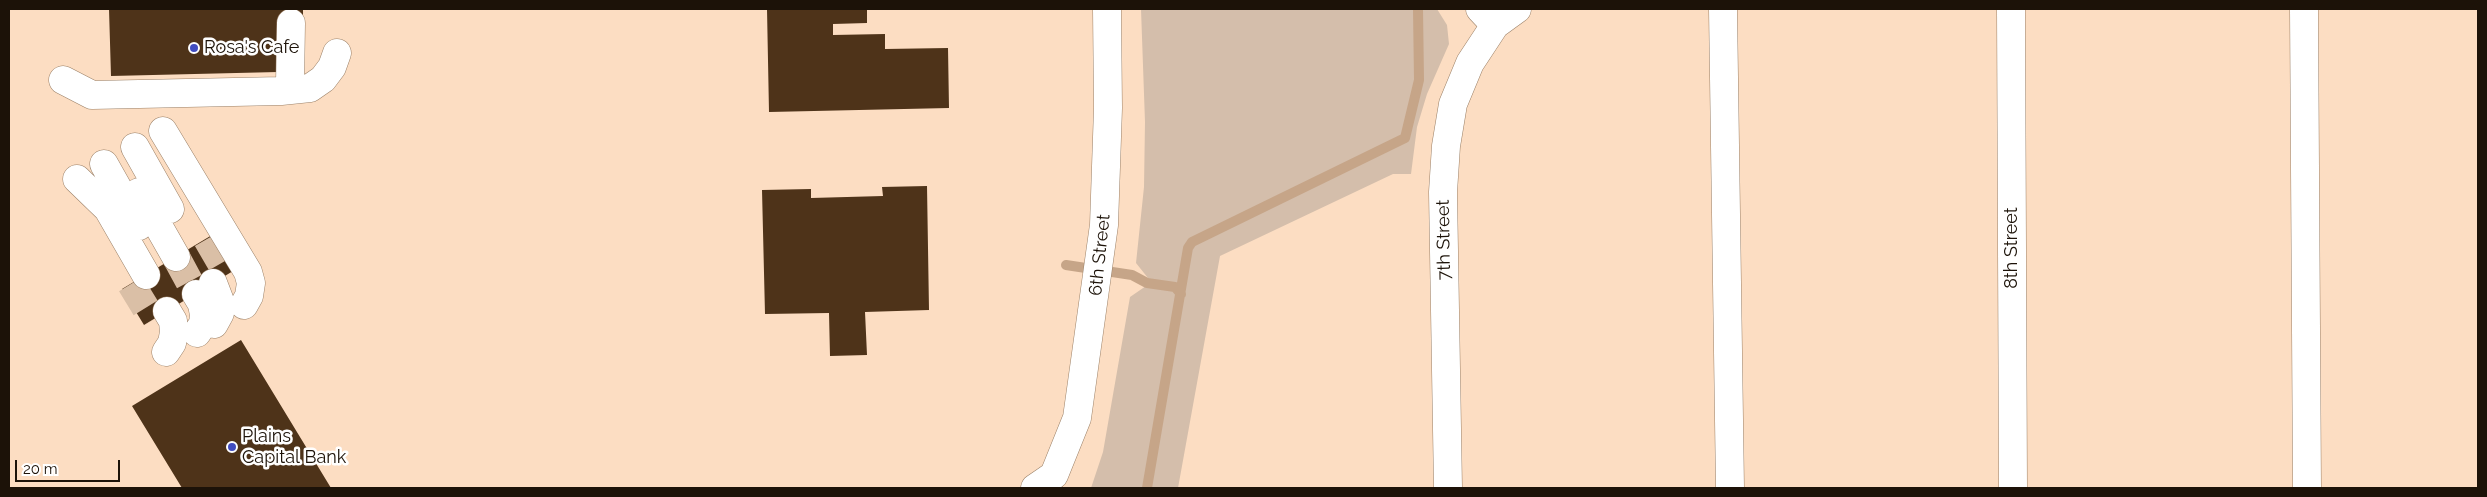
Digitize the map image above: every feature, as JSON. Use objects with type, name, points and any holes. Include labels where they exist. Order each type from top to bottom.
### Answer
[{"type":"street","name":"6th Street","points":[[1036,488],[1054,475],[1077,418],[1104,225],[1107,169],[1107,9]]},
{"type":"street","points":[[1487,17],[1517,9]]},
{"type":"street","points":[[1722,9],[1730,488]]},
{"type":"street","name":"8th Street","points":[[2011,9],[2014,488]]},
{"type":"street","points":[[2304,9],[2307,488]]},
{"type":"street","name":"7th Street","points":[[1448,488],[1443,192],[1446,146],[1453,104],[1487,17]]},
{"type":"street","points":[[281,91],[290,84],[291,23]]},
{"type":"street","points":[[64,80],[92,95],[281,91],[310,88],[323,79],[332,68],[337,53]]},
{"type":"street","points":[[134,148],[169,261]]},
{"type":"street","points":[[134,148],[169,261]]},
{"type":"street","points":[[134,148],[248,272],[251,283],[249,296],[197,333],[172,343],[173,321],[190,298],[235,294],[234,304],[197,333]]},
{"type":"street","points":[[77,179],[169,261]]},
{"type":"street","points":[[190,298],[202,304],[203,324],[197,333]]},
{"type":"shaded area","points":[[1141,9],[1437,9],[1447,25],[1449,44],[1427,94],[1417,127],[1411,174],[1393,174],[1220,256],[1178,488],[1091,488],[1103,452],[1130,297],[1146,286],[1148,278],[1136,263],[1144,187],[1145,122]]},
{"type":"building","name":"Rosa's Cafe","points":[[109,9],[303,9],[303,23],[277,23],[278,72],[111,76]]},
{"type":"building","points":[[767,9],[867,9],[867,23],[833,24],[833,35],[885,34],[885,49],[948,48],[949,108],[769,112]]},
{"type":"building","points":[[927,186],[929,310],[865,312],[867,355],[830,356],[829,313],[765,314],[762,190],[811,189],[811,198],[883,196],[882,187]]},
{"type":"building","points":[[217,232],[238,268],[144,325],[122,289]]},
{"type":"building","name":"Plains Capital Bank","points":[[241,340],[331,488],[182,488],[132,406]]},
{"type":"waterway","points":[[1147,488],[1188,248],[1192,242],[1405,138],[1419,80],[1418,9]]},
{"type":"waterway","points":[[1066,265],[1132,275],[1147,283],[1175,287],[1181,294]]},
{"type":"tunnel","points":[[207,239],[228,275]]},
{"type":"tunnel","points":[[176,257],[196,294]]},
{"type":"tunnel","points":[[131,284],[153,320]]},
{"type":"place","name":"Rosa's Cafe","points":[[194,48]]},
{"type":"place","name":"Plains Capital Bank","points":[[232,447]]}]
